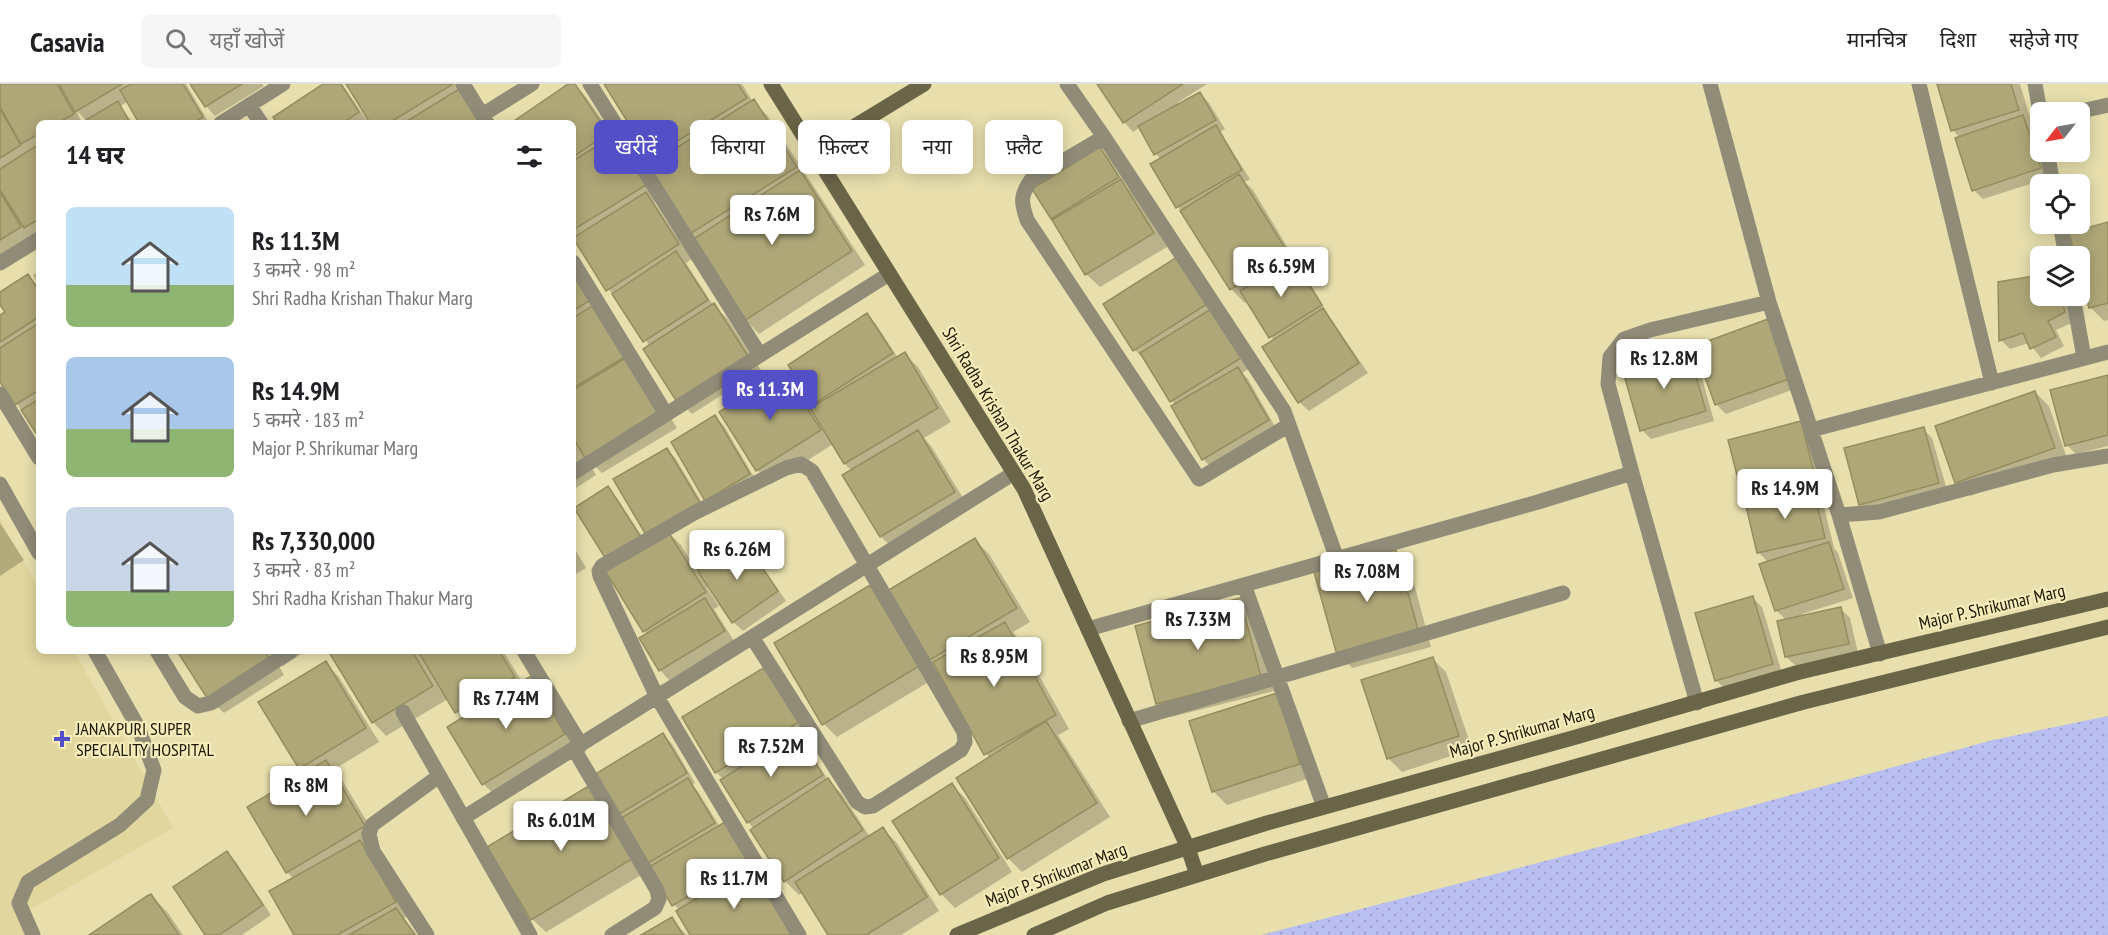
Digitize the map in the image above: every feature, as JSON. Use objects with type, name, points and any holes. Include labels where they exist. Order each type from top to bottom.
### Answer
[{"type":"street","points":[[226,120],[283,84]]},
{"type":"street","points":[[463,84],[485,119],[532,84]]},
{"type":"street","points":[[590,84],[760,355]]},
{"type":"street","name":"Shri Radha Krishan Thakur Marg","points":[[771,84],[798,126]]},
{"type":"street","points":[[865,120],[924,84]]},
{"type":"street","points":[[1067,84],[1284,411],[1337,559]]},
{"type":"street","points":[[1710,84],[1768,302],[1839,515],[1880,654]]},
{"type":"street","points":[[1919,84],[1992,382]]},
{"type":"street","points":[[2035,84],[2038,102]]},
{"type":"street","points":[[249,105],[259,120]]},
{"type":"street","points":[[2090,109],[2108,105]]},
{"type":"street","points":[[1104,137],[1031,180],[1023,191],[1022,204],[1027,220],[1199,479],[1288,425]]},
{"type":"street","name":"Shri Radha Krishan Thakur Marg","points":[[828,174],[1024,489],[1188,848],[1197,875]]},
{"type":"street","points":[[0,263],[36,241]]},
{"type":"street","points":[[576,267],[666,414]]},
{"type":"street","points":[[576,471],[889,274]]},
{"type":"street","points":[[1696,703],[1608,384],[1610,357],[1624,339],[1650,330],[1768,302]]},
{"type":"street","points":[[2075,306],[2084,358]]},
{"type":"street","points":[[1811,430],[2108,352]]},
{"type":"street","points":[[0,394],[36,453]]},
{"type":"street","points":[[1839,515],[1879,512],[2054,465],[2108,456]]},
{"type":"street","points":[[752,637],[857,802],[865,807],[873,806],[961,750],[965,742],[964,732],[812,471],[801,464],[786,468],[714,503],[602,567],[599,571],[600,576],[657,697],[799,935]]},
{"type":"street","points":[[464,818],[1014,473]]},
{"type":"street","points":[[1088,629],[1632,474]]},
{"type":"street","points":[[0,484],[36,548]]},
{"type":"street","points":[[1244,585],[1324,807]]},
{"type":"street","points":[[1130,721],[1563,593]]},
{"type":"street","name":"Major P. Shrikumar Marg","points":[[957,935],[1103,874],[1324,807],[1796,673],[2108,599]]},
{"type":"street","points":[[1034,935],[1107,903],[1264,854],[1804,702],[2108,627]]},
{"type":"street","points":[[33,935],[19,903],[28,882],[120,825],[147,800],[154,770],[138,727],[97,654]]},
{"type":"street","points":[[159,654],[185,697],[198,706],[211,703],[286,654]]},
{"type":"street","points":[[526,654],[657,890],[659,899],[655,908],[612,935]]},
{"type":"street","points":[[404,712],[530,935]]},
{"type":"street","points":[[427,935],[373,851],[369,834],[372,825],[439,776]]},
{"type":"shaded area","name":"JANAKPURI SUPER SPECIALITY HOSPITAL","points":[[0,519],[36,584],[36,654],[76,654],[173,828],[22,914],[34,935],[0,935]]},
{"type":"shaded area","points":[[2108,716],[2108,935],[1261,935],[1618,842],[1993,740]]},
{"type":"building","points":[[0,84],[57,84],[74,114],[63,120],[36,120],[36,136],[21,144],[0,107]]},
{"type":"building","points":[[59,84],[122,84],[75,112]]},
{"type":"building","points":[[131,84],[183,84],[203,117],[198,120],[137,120],[120,90]]},
{"type":"building","points":[[190,84],[242,84],[205,107]]},
{"type":"building","points":[[323,84],[341,84],[359,112],[347,120],[275,120],[273,117]]},
{"type":"building","points":[[346,84],[453,84],[394,120],[368,120]]},
{"type":"building","points":[[568,84],[575,84],[599,120],[594,120],[594,143],[576,155],[576,120],[515,120]]},
{"type":"building","points":[[604,84],[738,84],[747,98],[711,120],[690,120],[690,133],[678,141],[678,120],[626,120]]},
{"type":"building","points":[[1097,84],[1183,84],[1123,123]]},
{"type":"building","points":[[1937,84],[2011,84],[2019,110],[1951,131]]},
{"type":"building","points":[[464,86],[485,120],[409,120]]},
{"type":"building","points":[[1200,92],[1216,120],[1154,155],[1138,126]]},
{"type":"building","points":[[754,99],[767,120],[721,120]]},
{"type":"building","points":[[118,101],[128,120],[86,120]]},
{"type":"building","points":[[0,109],[21,145],[0,158]]},
{"type":"building","points":[[2023,115],[2030,136],[2030,162],[2039,162],[2041,168],[1972,191],[1955,138]]},
{"type":"building","points":[[1216,125],[1242,170],[1176,208],[1150,164]]},
{"type":"building","points":[[690,139],[690,174],[786,174],[688,235],[650,174],[678,174],[678,147]]},
{"type":"building","points":[[36,146],[36,221],[24,228],[0,190],[0,169]]},
{"type":"building","points":[[1100,147],[1119,177],[1051,219],[1032,189],[1056,174],[1063,174],[1063,170]]},
{"type":"building","points":[[594,148],[594,174],[639,174],[646,185],[576,228],[576,159]]},
{"type":"building","points":[[786,150],[797,167],[786,174]]},
{"type":"building","points":[[798,171],[798,174],[803,174],[852,251],[744,321],[692,240]]},
{"type":"building","points":[[1239,174],[1288,253],[1230,290],[1180,211]]},
{"type":"building","points":[[1121,179],[1154,233],[1085,275],[1052,220]]},
{"type":"building","points":[[0,192],[21,227],[0,240]]},
{"type":"building","points":[[646,192],[679,244],[606,291],[576,243],[576,236]]},
{"type":"building","points":[[2108,222],[2108,303],[2089,308],[2090,246],[2072,246],[2069,234],[2090,234],[2090,227]]},
{"type":"building","points":[[676,251],[708,300],[643,342],[612,294]]},
{"type":"building","points":[[1177,257],[1207,304],[1133,351],[1103,304]]},
{"type":"building","points":[[1293,258],[1322,305],[1269,338],[1240,291]]},
{"type":"building","points":[[576,269],[594,298],[576,309]]},
{"type":"building","points":[[28,274],[36,286],[36,319],[0,342],[0,315],[5,312],[0,305],[0,292]]},
{"type":"building","points":[[2030,277],[2030,306],[2064,306],[2065,312],[2048,321],[2056,337],[2030,349],[2023,333],[1999,341],[1998,282]]},
{"type":"building","points":[[597,303],[628,355],[576,386],[576,316]]},
{"type":"building","points":[[714,303],[748,356],[677,402],[643,349]]},
{"type":"building","points":[[1323,308],[1359,363],[1298,403],[1262,347]]},
{"type":"building","points":[[1211,309],[1241,358],[1170,402],[1140,353]]},
{"type":"building","points":[[867,313],[893,353],[814,404],[788,365]]},
{"type":"building","points":[[1768,319],[1789,379],[1715,405],[1694,346]]},
{"type":"building","points":[[36,325],[36,392],[15,405],[0,382],[0,348]]},
{"type":"building","points":[[1688,349],[1706,411],[1640,431],[1622,368]]},
{"type":"building","points":[[905,352],[938,408],[844,464],[810,408]]},
{"type":"building","points":[[629,356],[664,414],[587,461],[576,443],[576,388]]},
{"type":"building","points":[[1238,367],[1269,420],[1202,460],[1171,406]]},
{"type":"building","points":[[783,371],[821,430],[756,471],[719,412]]},
{"type":"building","points":[[2108,375],[2108,435],[2065,446],[2050,390]]},
{"type":"building","points":[[2035,391],[2055,448],[1955,483],[1935,426]]},
{"type":"building","points":[[36,401],[36,433],[21,410]]},
{"type":"building","points":[[715,415],[750,474],[705,501],[671,442]]},
{"type":"building","points":[[1801,421],[1815,476],[1742,495],[1728,440]]},
{"type":"building","points":[[1924,427],[1939,483],[1859,505],[1844,448]]},
{"type":"building","points":[[918,430],[955,492],[880,537],[842,475]]},
{"type":"building","points":[[667,448],[700,503],[646,535],[613,479]]},
{"type":"building","points":[[608,486],[642,539],[607,561],[576,511],[576,507]]},
{"type":"building","points":[[1813,487],[1825,538],[1757,553],[1745,502]]},
{"type":"building","points":[[667,530],[706,592],[643,632],[604,569]]},
{"type":"building","points":[[975,538],[1017,608],[928,661],[887,591]]},
{"type":"building","points":[[743,539],[778,591],[732,623],[697,570]]},
{"type":"building","points":[[1829,542],[1844,589],[1775,611],[1759,564]]},
{"type":"building","points":[[1396,550],[1419,633],[1337,655],[1314,572]]},
{"type":"building","points":[[870,585],[919,666],[822,725],[774,643]]},
{"type":"building","points":[[1753,596],[1773,664],[1715,681],[1695,613]]},
{"type":"building","points":[[705,598],[725,631],[659,671],[639,638]]},
{"type":"building","points":[[1240,598],[1261,677],[1156,704],[1135,626]]},
{"type":"building","points":[[1841,607],[1849,644],[1785,657],[1777,621]]},
{"type":"building","points":[[1005,622],[1056,715],[984,755],[933,662]]},
{"type":"building","points":[[179,654],[267,654],[271,661],[209,701]]},
{"type":"building","points":[[330,654],[414,654],[433,686],[372,723]]},
{"type":"building","points":[[420,654],[501,654],[515,677],[455,713]]},
{"type":"building","points":[[1433,657],[1459,736],[1387,759],[1361,680]]},
{"type":"building","points":[[326,661],[366,728],[299,769],[258,702]]},
{"type":"building","points":[[765,667],[799,722],[715,773],[682,717]]},
{"type":"building","points":[[531,676],[565,734],[482,785],[447,727]]},
{"type":"building","points":[[1277,693],[1300,764],[1212,792],[1189,721]]},
{"type":"building","points":[[1046,721],[1097,803],[1007,859],[956,778]]},
{"type":"building","points":[[663,733],[687,773],[616,816],[592,776]]},
{"type":"building","points":[[796,733],[823,775],[747,823],[720,780]]},
{"type":"building","points":[[326,760],[365,826],[286,873],[247,807]]},
{"type":"building","points":[[688,778],[715,823],[645,865],[618,820]]},
{"type":"building","points":[[828,778],[863,830],[784,882],[750,830]]},
{"type":"building","points":[[952,783],[999,858],[940,895],[892,821]]},
{"type":"building","points":[[592,784],[635,857],[531,920],[487,847]]},
{"type":"building","points":[[725,822],[748,861],[672,906],[649,867]]},
{"type":"building","points":[[883,827],[927,897],[866,935],[828,935],[795,882]]},
{"type":"building","points":[[360,840],[396,902],[337,935],[294,935],[269,891]]},
{"type":"building","points":[[227,851],[263,905],[219,935],[205,935],[173,887]]},
{"type":"building","points":[[750,866],[792,935],[690,935],[676,911]]},
{"type":"building","points":[[151,894],[179,935],[89,935],[147,896]]},
{"type":"building","points":[[396,908],[415,935],[349,935]]},
{"type":"building","points":[[672,917],[683,935],[641,935]]},
{"type":"place","name":"JANAKPURI SUPER SPECIALITY HOSPITAL","points":[[62,739]]}]
